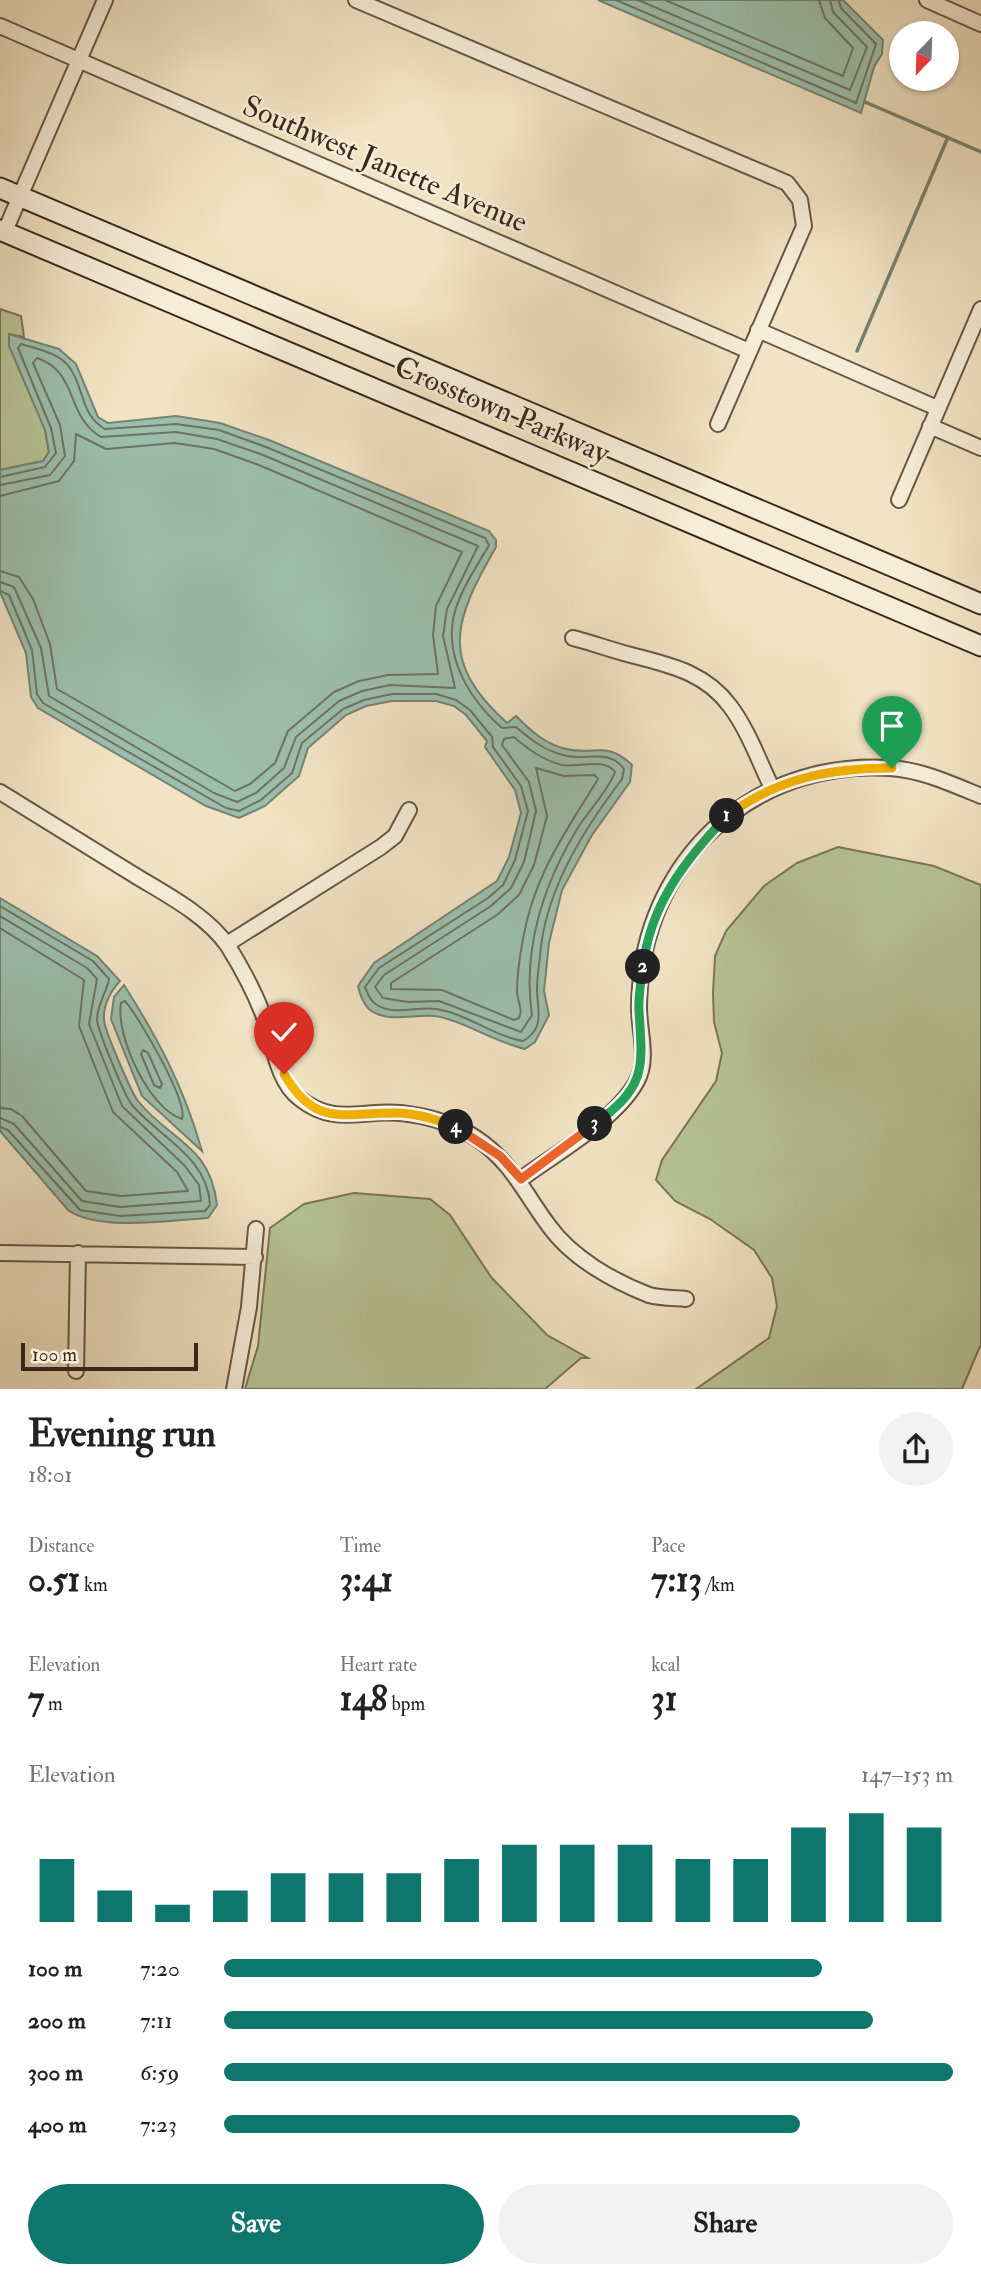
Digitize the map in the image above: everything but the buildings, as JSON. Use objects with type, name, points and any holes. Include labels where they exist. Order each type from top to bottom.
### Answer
[{"type":"main road","name":"Crosstown Parkway","points":[[0,188],[981,604]]},
{"type":"main road","name":"Crosstown Parkway","points":[[2,231],[981,646]]},
{"type":"street","points":[[2,231],[105,0]]},
{"type":"street","points":[[356,0],[788,183],[800,200],[804,226],[718,424]]},
{"type":"street","points":[[927,0],[981,24]]},
{"type":"street","name":"Southwest Janette Avenue","points":[[0,26],[749,351]]},
{"type":"street","points":[[899,500],[981,309]]},
{"type":"street","points":[[758,330],[937,408]]},
{"type":"street","points":[[930,426],[981,448]]},
{"type":"street","points":[[573,638],[669,663],[710,686],[729,704],[743,726],[772,788]]},
{"type":"street","points":[[521,1179],[620,1105],[639,1079],[643,1046],[639,1008],[643,963],[651,924],[671,883],[692,852],[728,814],[772,788],[803,776],[847,768],[892,768],[938,778],[981,796]]},
{"type":"street","points":[[0,792],[178,902],[227,944],[251,985],[264,1015],[273,1052],[297,1097],[324,1113],[352,1117],[399,1113],[436,1119],[461,1128],[500,1156],[521,1179],[549,1227],[569,1249],[592,1266],[650,1295],[686,1299]]},
{"type":"street","points":[[227,944],[381,847],[395,836],[409,810]]},
{"type":"street","points":[[234,1389],[255,1257],[256,1229]]},
{"type":"street","points":[[0,1253],[255,1257]]},
{"type":"street","points":[[76,1371],[78,1253]]},
{"type":"shaded area","points":[[0,309],[21,316],[24,337],[9,334],[45,430],[49,452],[43,461],[0,470]]},
{"type":"shaded area","points":[[838,847],[934,866],[981,885],[981,1344],[962,1389],[696,1389],[769,1338],[777,1306],[772,1278],[754,1250],[710,1219],[675,1201],[656,1180],[662,1160],[716,1081],[722,1053],[714,1022],[715,956],[726,931],[764,886],[797,863]]},
{"type":"shaded area","points":[[354,1193],[430,1199],[450,1215],[491,1277],[547,1335],[588,1358],[581,1358],[545,1389],[245,1389],[258,1346],[270,1228],[304,1204]]},
{"type":"water","points":[[598,0],[843,0],[883,40],[882,54],[874,67],[861,113]]},
{"type":"water","points":[[9,334],[59,349],[76,364],[98,417],[108,423],[176,416],[220,423],[269,440],[489,531],[496,540],[496,547],[463,618],[460,638],[462,659],[470,679],[507,723],[516,716],[551,744],[576,751],[615,753],[632,765],[630,782],[592,835],[562,890],[549,943],[544,991],[549,1015],[535,1042],[525,1049],[443,1018],[377,1014],[365,1005],[358,986],[374,963],[497,881],[509,857],[521,813],[515,790],[485,747],[487,741],[466,715],[454,706],[436,701],[392,701],[366,706],[346,715],[308,748],[299,776],[265,806],[239,818],[206,806],[38,708],[31,697],[26,653],[0,592],[0,470],[43,461],[49,452],[45,430],[9,346]]},
{"type":"water","points":[[0,898],[97,956],[120,981],[110,994],[105,1009],[104,1020],[109,1036],[138,1101],[187,1145],[206,1169],[217,1205],[208,1218],[116,1223],[81,1217],[68,1210],[0,1131]]},
{"type":"water","points":[[124,985],[169,1065],[187,1106],[202,1151],[142,1096],[111,1019],[114,997]]},
{"type":"waterway","points":[[865,102],[981,152]]},
{"type":"waterway","points":[[857,351],[948,137]]},
{"type":"route","points":[[284,1074],[297,1097],[324,1113],[352,1117],[399,1113],[436,1119],[461,1128],[500,1156],[521,1179],[620,1105],[639,1079],[643,1046],[639,1008],[643,963],[651,924],[671,883],[692,852],[728,814],[772,788],[803,776],[847,768],[892,768]]}]
